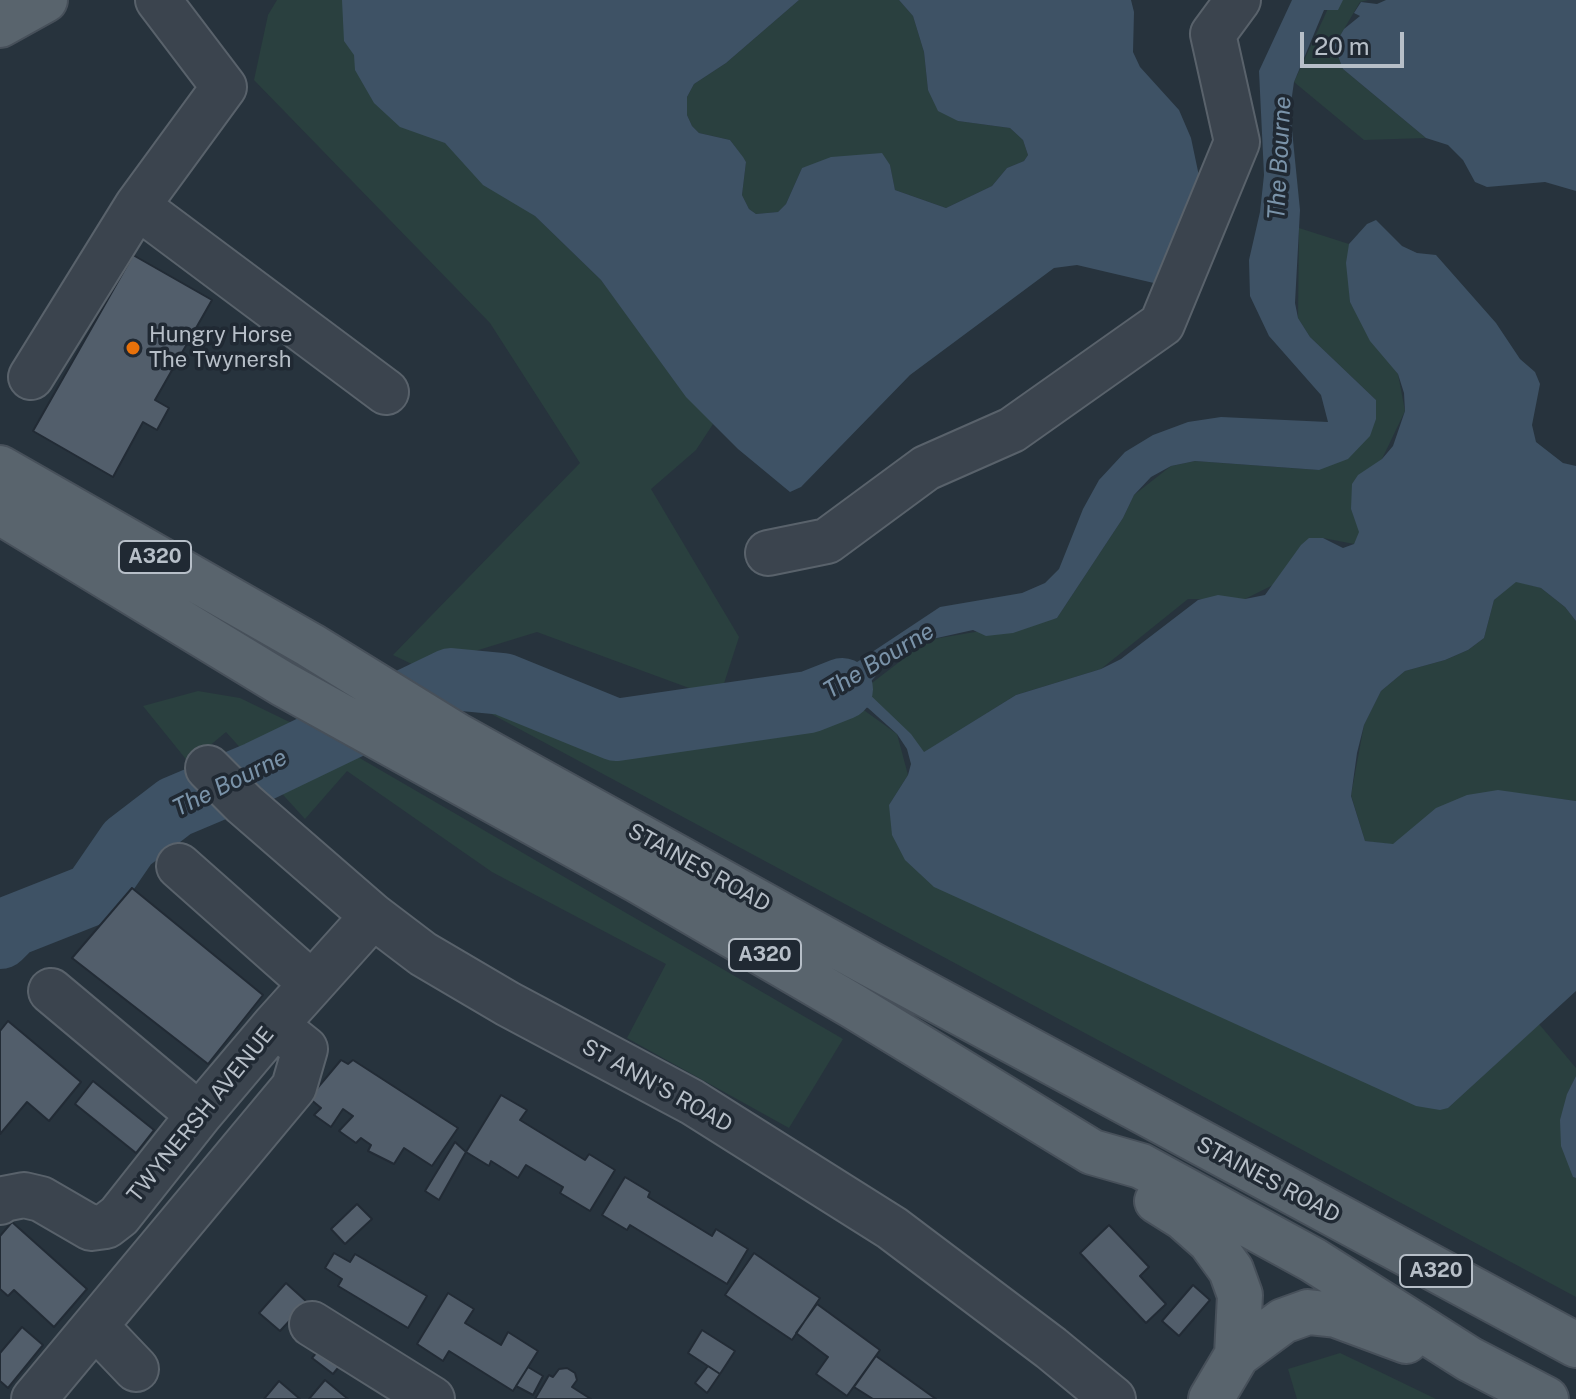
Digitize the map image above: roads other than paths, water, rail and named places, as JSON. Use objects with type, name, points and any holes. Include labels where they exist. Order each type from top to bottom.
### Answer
[{"type":"main road","points":[[0,25],[45,0]]},
{"type":"main road","name":"STAINES ROAD","points":[[0,468],[310,645],[445,751],[653,889],[853,1006],[1092,1152],[1141,1166],[1313,1260],[1469,1359],[1546,1399]]},
{"type":"main road","name":"STAINES ROAD","points":[[0,512],[283,684],[445,751],[1576,1345]]},
{"type":"main road","points":[[119,536],[205,600],[205,637]]},
{"type":"main road","points":[[1092,1152],[1132,1186],[1184,1218],[1210,1241],[1231,1270],[1240,1295],[1237,1355]]},
{"type":"main road","points":[[1283,1321],[1305,1286],[1313,1260],[1312,1239],[1297,1196]]},
{"type":"main road","points":[[1211,1399],[1237,1355],[1283,1321],[1308,1312],[1336,1315],[1416,1345],[1469,1359]]},
{"type":"street","points":[[31,377],[137,206],[224,87],[158,0]]},
{"type":"street","points":[[768,553],[827,541],[926,468],[1012,430],[1162,324],[1237,142],[1213,34],[1238,0]]},
{"type":"street","points":[[137,206],[386,392]]},
{"type":"street","name":"ST ANN'S ROAD","points":[[208,768],[244,804],[373,916],[423,954],[508,1004],[692,1102],[892,1228],[1113,1399]]},
{"type":"street","points":[[179,866],[311,983]]},
{"type":"street","name":"TWYNERSH AVENUE","points":[[0,1202],[24,1195],[41,1199],[91,1228],[106,1226],[119,1216],[275,1025],[373,916]]},
{"type":"street","points":[[51,991],[199,1115]]},
{"type":"street","points":[[34,1399],[294,1087],[305,1049],[275,1025]]},
{"type":"street","points":[[312,1324],[428,1398]]},
{"type":"street","points":[[95,1326],[136,1369]]},
{"type":"water","points":[[342,0],[799,0],[726,63],[694,84],[687,97],[687,115],[692,126],[699,133],[730,140],[746,162],[742,195],[749,209],[756,214],[778,212],[786,204],[802,168],[831,157],[882,153],[890,165],[895,190],[946,208],[992,186],[1007,168],[1024,161],[1028,155],[1023,140],[1010,128],[958,121],[938,111],[928,90],[924,52],[913,16],[899,0],[1131,0],[1134,12],[1133,52],[1140,67],[1179,110],[1191,138],[1199,176],[1193,234],[1158,284],[1077,265],[1054,268],[910,375],[801,487],[790,492],[738,449],[686,397],[601,280],[535,216],[483,185],[445,143],[400,127],[374,103],[355,70],[354,55],[344,41]]},
{"type":"water","points":[[1292,0],[1343,0],[1338,10],[1324,10],[1294,82],[1290,110],[1300,210],[1295,303],[1298,318],[1310,337],[1376,400],[1376,419],[1370,436],[1348,459],[1319,470],[1195,461],[1171,466],[1151,477],[1134,495],[1123,518],[1057,618],[1013,633],[986,636],[973,630],[928,640],[882,669],[864,689],[911,734],[924,752],[1016,695],[1101,669],[1121,659],[1198,600],[1218,595],[1245,599],[1265,595],[1309,538],[1323,538],[1343,548],[1354,544],[1359,532],[1351,509],[1352,484],[1358,475],[1382,459],[1393,446],[1405,411],[1398,374],[1370,341],[1350,302],[1346,263],[1349,244],[1367,224],[1376,220],[1402,246],[1417,253],[1436,255],[1496,323],[1520,359],[1535,372],[1540,384],[1532,425],[1536,442],[1563,463],[1576,466],[1576,621],[1565,607],[1541,588],[1516,582],[1494,600],[1484,638],[1468,650],[1445,660],[1405,671],[1381,691],[1364,725],[1357,753],[1351,796],[1365,841],[1393,844],[1436,808],[1467,795],[1498,790],[1576,801],[1576,991],[1448,1108],[1440,1110],[1416,1106],[934,887],[905,860],[892,835],[889,805],[908,775],[911,764],[907,749],[897,734],[868,708],[854,703],[844,705],[817,725],[790,729],[771,727],[764,722],[757,698],[773,699],[779,694],[830,680],[940,607],[1022,593],[1045,583],[1059,569],[1083,509],[1099,480],[1125,452],[1153,435],[1188,422],[1221,417],[1328,422],[1321,395],[1269,336],[1250,296],[1249,260],[1260,212],[1264,175],[1259,71]]},
{"type":"water","points":[[1386,0],[1576,0],[1576,191],[1545,182],[1487,187],[1475,182],[1463,160],[1448,145],[1426,138],[1343,69],[1334,46],[1344,29],[1360,16],[1354,13],[1361,2],[1377,4]]},
{"type":"water","points":[[1576,1076],[1576,1178],[1561,1146],[1560,1120]]},
{"type":"waterway","name":"The Bourne","points":[[0,938],[12,926],[93,894],[128,843],[175,807],[258,772],[451,679],[503,684],[616,730],[809,702],[842,689]]},
{"type":"place","name":"Hungry Horse The Twynersh","points":[[133,348]]}]
